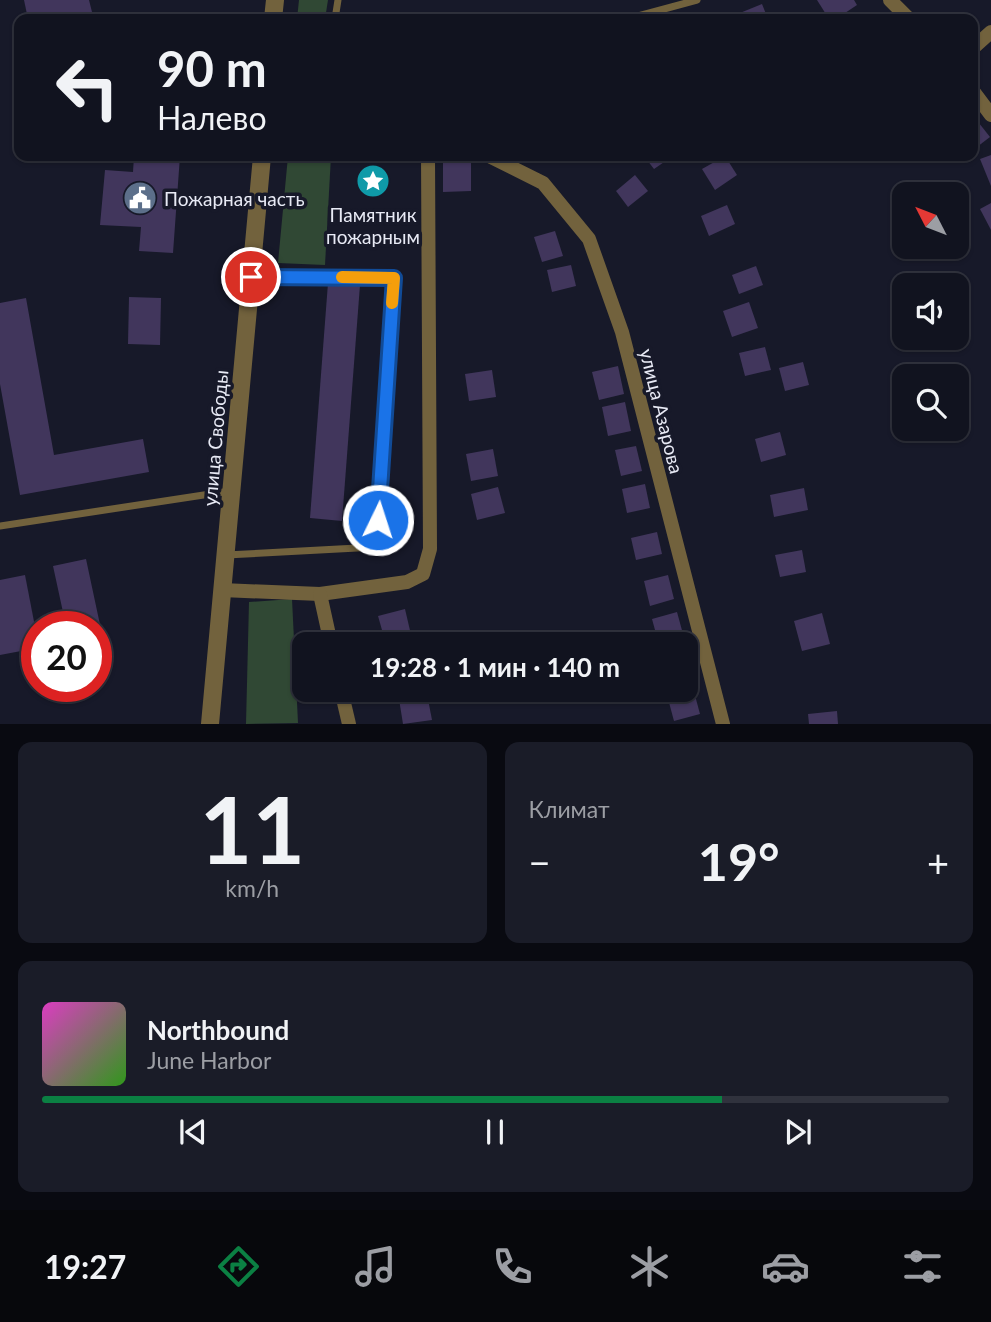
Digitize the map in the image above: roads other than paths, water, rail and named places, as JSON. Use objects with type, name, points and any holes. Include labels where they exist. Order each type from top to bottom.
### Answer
[{"type":"street","points":[[890,0],[904,14]]},
{"type":"street","points":[[978,98],[991,115]]},
{"type":"street","name":"улица Свободы","points":[[210,723],[262,161]]},
{"type":"street","points":[[222,590],[320,594],[407,582],[424,573],[430,549],[428,161]]},
{"type":"street","name":"улица Азарова","points":[[499,161],[543,183],[589,239],[622,332],[723,723]]},
{"type":"street","points":[[320,594],[328,632]]},
{"type":"street","points":[[344,702],[349,723]]},
{"type":"lane","points":[[645,14],[697,0]]},
{"type":"lane","points":[[225,555],[376,547],[394,278],[251,277]]},
{"type":"lane","points":[[0,526],[231,491]]},
{"type":"place","name":"Памятник пожарным","points":[[373,181]]},
{"type":"place","name":"Пожарная часть","points":[[140,198]]}]
